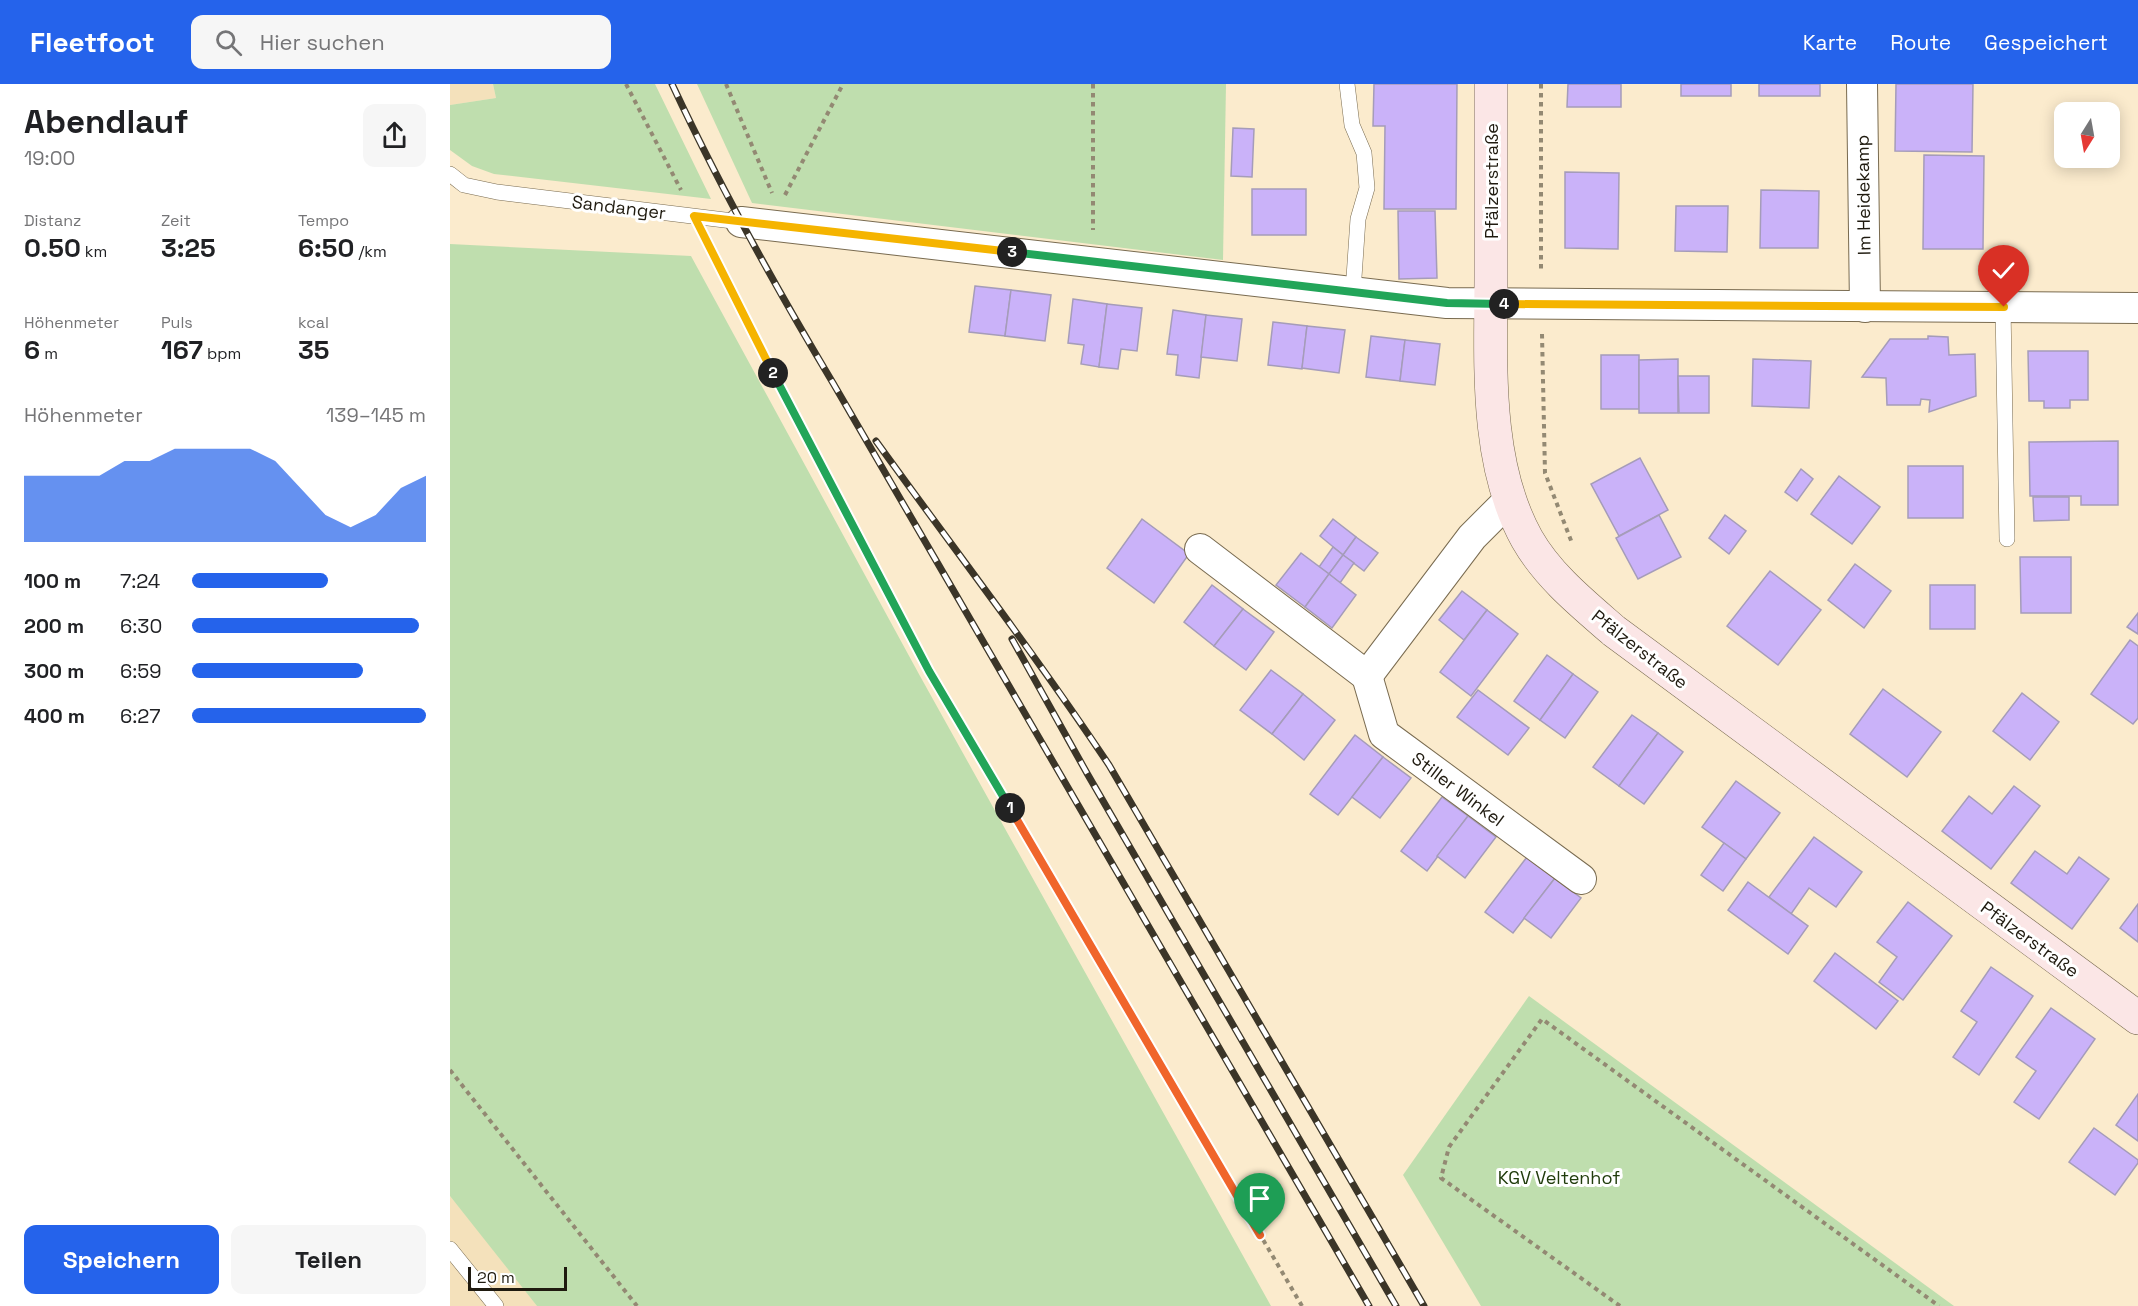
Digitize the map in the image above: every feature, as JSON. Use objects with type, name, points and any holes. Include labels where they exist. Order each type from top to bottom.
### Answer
[{"type":"street","name":"Pfälzerstraße","points":[[1491,84],[1491,304],[1494,423],[1500,466],[1509,500],[1528,539],[1546,565],[1574,596],[1614,631],[1671,675],[2138,1018]]},
{"type":"street","name":"Im Heidekamp","points":[[1862,84],[1864,307]]},
{"type":"street","name":"Sandanger","points":[[763,218],[1093,262],[1447,303],[2138,308]]},
{"type":"street","points":[[1200,549],[1367,676],[1472,537],[1509,500]]},
{"type":"street","name":"Stiller Winkel","points":[[1367,676],[1384,734],[1581,879]]},
{"type":"lane","points":[[1347,84],[1352,125],[1364,153],[1367,188],[1358,219],[1353,292]]},
{"type":"lane","name":"Sandanger","points":[[450,174],[464,185],[497,192],[694,216],[763,218]]},
{"type":"lane","points":[[2004,307],[2007,539]]},
{"type":"lane","points":[[450,1249],[496,1306]]},
{"type":"path","points":[[626,84],[929,671],[1302,1306]]},
{"type":"path","points":[[726,84],[763,218]]},
{"type":"path","points":[[763,218],[843,84]]},
{"type":"path","points":[[1093,84],[1093,262]]},
{"type":"path","points":[[1541,84],[1541,304],[1545,474],[1575,550]]},
{"type":"path","points":[[1620,1306],[1441,1178],[1449,1147],[1542,1019],[1939,1306]]},
{"type":"path","points":[[450,1070],[638,1306]]},
{"type":"shaded area","points":[[450,84],[493,84],[496,98],[450,105]]},
{"type":"shaded area","points":[[450,1196],[476,1228],[537,1306],[450,1306]]},
{"type":"green space","points":[[493,84],[655,84],[711,199],[494,174],[472,166],[450,150],[450,105],[496,98]]},
{"type":"green space","points":[[697,84],[1226,84],[1223,260],[752,203]]},
{"type":"green space","points":[[450,244],[691,256],[920,676],[1271,1306],[537,1306],[450,1196]]},
{"type":"green space","name":"KGV Veltenhof","points":[[1529,996],[1954,1306],[1481,1306],[1403,1175]]},
{"type":"building","points":[[1374,84],[1457,84],[1456,209],[1384,209],[1385,126],[1373,126]]},
{"type":"building","points":[[1568,84],[1621,84],[1621,107],[1567,107]]},
{"type":"building","points":[[1681,84],[1731,84],[1731,96],[1681,96]]},
{"type":"building","points":[[1759,84],[1820,84],[1820,96],[1759,96]]},
{"type":"building","points":[[1896,84],[1973,84],[1972,152],[1895,151]]},
{"type":"building","points":[[1233,128],[1254,129],[1252,177],[1231,176]]},
{"type":"building","points":[[1924,155],[1984,156],[1983,249],[1923,249]]},
{"type":"building","points":[[1565,172],[1619,173],[1618,249],[1565,248]]},
{"type":"building","points":[[1252,189],[1306,189],[1306,235],[1252,235]]},
{"type":"building","points":[[1761,190],[1819,191],[1818,248],[1760,248]]},
{"type":"building","points":[[1676,206],[1728,206],[1727,252],[1675,251]]},
{"type":"building","points":[[1398,211],[1435,211],[1437,278],[1399,279]]},
{"type":"building","points":[[975,286],[1011,290],[1005,336],[969,332]]},
{"type":"building","points":[[1011,290],[1051,295],[1045,341],[1005,336]]},
{"type":"building","points":[[1073,299],[1107,304],[1099,367],[1081,364],[1084,345],[1068,343]]},
{"type":"building","points":[[1107,304],[1142,308],[1137,351],[1121,349],[1118,369],[1099,367]]},
{"type":"building","points":[[1173,310],[1206,315],[1199,378],[1176,375],[1178,355],[1167,354]]},
{"type":"building","points":[[1206,315],[1242,319],[1237,361],[1201,357]]},
{"type":"building","points":[[1273,322],[1307,326],[1302,369],[1268,365]]},
{"type":"building","points":[[1307,326],[1345,330],[1339,373],[1302,368]]},
{"type":"building","points":[[1371,336],[1405,340],[1400,381],[1366,377]]},
{"type":"building","points":[[1928,336],[1948,337],[1949,355],[1975,354],[1976,396],[1929,412],[1930,400],[1921,399],[1920,405],[1887,405],[1886,378],[1862,377],[1890,339],[1928,339]]},
{"type":"building","points":[[1405,340],[1440,344],[1435,385],[1400,381]]},
{"type":"building","points":[[2028,351],[2088,351],[2088,400],[2070,400],[2070,408],[2044,408],[2044,401],[2029,401]]},
{"type":"building","points":[[1601,355],[1639,355],[1639,409],[1601,409]]},
{"type":"building","points":[[1678,359],[1678,413],[1639,413],[1639,360]]},
{"type":"building","points":[[1753,359],[1811,361],[1809,408],[1752,406]]},
{"type":"building","points":[[1678,376],[1709,376],[1709,413],[1679,413]]},
{"type":"building","points":[[2118,441],[2118,505],[2081,505],[2081,496],[2030,496],[2029,442]]},
{"type":"building","points":[[1640,458],[1668,510],[1619,536],[1591,484]]},
{"type":"building","points":[[1908,466],[1963,466],[1963,518],[1908,518]]},
{"type":"building","points":[[1801,469],[1813,479],[1797,501],[1785,492]]},
{"type":"building","points":[[1839,476],[1880,507],[1852,544],[1811,514]]},
{"type":"building","points":[[2033,497],[2069,497],[2069,520],[2034,521]]},
{"type":"building","points":[[1659,515],[1681,557],[1638,579],[1616,538]]},
{"type":"building","points":[[1725,515],[1746,531],[1729,554],[1709,538]]},
{"type":"building","points":[[1142,519],[1189,554],[1154,603],[1107,568]]},
{"type":"building","points":[[1333,519],[1356,537],[1343,555],[1320,536]]},
{"type":"building","points":[[1356,537],[1378,553],[1364,571],[1343,555]]},
{"type":"building","points":[[1333,547],[1343,555],[1329,574],[1319,567]]},
{"type":"building","points":[[1301,553],[1329,574],[1305,607],[1276,585]]},
{"type":"building","points":[[1343,555],[1354,563],[1340,583],[1329,574]]},
{"type":"building","points":[[2020,557],[2071,557],[2071,613],[2021,613]]},
{"type":"building","points":[[1855,564],[1891,591],[1864,628],[1828,600]]},
{"type":"building","points":[[1770,571],[1821,610],[1778,665],[1727,626]]},
{"type":"building","points":[[1329,574],[1356,595],[1332,628],[1305,607]]},
{"type":"building","points":[[1212,585],[1243,609],[1214,646],[1184,622]]},
{"type":"building","points":[[1930,585],[1975,585],[1975,629],[1930,629]]},
{"type":"building","points":[[1462,591],[1487,610],[1464,640],[1439,620]]},
{"type":"building","points":[[1243,609],[1274,632],[1246,670],[1214,646]]},
{"type":"building","points":[[1487,610],[1518,634],[1471,696],[1440,672]]},
{"type":"building","points":[[2138,613],[2138,634],[2127,627]]},
{"type":"building","points":[[2130,640],[2138,646],[2138,718],[2133,724],[2091,694]]},
{"type":"building","points":[[1547,655],[1573,674],[1540,720],[1514,701]]},
{"type":"building","points":[[1271,670],[1303,694],[1272,734],[1240,710]]},
{"type":"building","points":[[1573,674],[1598,692],[1565,738],[1540,720]]},
{"type":"building","points":[[1883,689],[1941,732],[1907,777],[1850,734]]},
{"type":"building","points":[[1478,690],[1529,728],[1508,755],[1457,717]]},
{"type":"building","points":[[2022,693],[2059,722],[2030,760],[1993,731]]},
{"type":"building","points":[[1303,694],[1335,720],[1304,760],[1272,734]]},
{"type":"building","points":[[1632,715],[1658,733],[1619,786],[1593,767]]},
{"type":"building","points":[[1658,733],[1683,752],[1644,804],[1619,786]]},
{"type":"building","points":[[1355,735],[1383,757],[1338,815],[1310,794]]},
{"type":"building","points":[[1383,757],[1411,778],[1380,818],[1352,797]]},
{"type":"building","points":[[1736,781],[1780,813],[1746,859],[1702,827]]},
{"type":"building","points":[[2014,786],[2040,806],[1991,869],[1942,831],[1969,796],[1992,814]]},
{"type":"building","points":[[1442,797],[1468,816],[1427,871],[1401,851]]},
{"type":"building","points":[[1468,816],[1496,837],[1465,878],[1437,856]]},
{"type":"building","points":[[1814,837],[1862,872],[1836,907],[1809,888],[1791,914],[1769,897]]},
{"type":"building","points":[[1724,843],[1746,859],[1723,891],[1701,875]]},
{"type":"building","points":[[2035,851],[2067,874],[2079,857],[2109,879],[2072,929],[2011,883]]},
{"type":"building","points":[[1527,857],[1555,878],[1513,933],[1485,912]]},
{"type":"building","points":[[1555,878],[1581,898],[1551,938],[1524,918]]},
{"type":"building","points":[[1748,882],[1808,926],[1788,954],[1728,910]]},
{"type":"building","points":[[1908,902],[1952,936],[1903,1000],[1879,982],[1897,957],[1877,942]]},
{"type":"building","points":[[2138,904],[2138,942],[2120,928]]},
{"type":"building","points":[[1835,953],[1898,1001],[1876,1029],[1814,981]]},
{"type":"building","points":[[1991,967],[2033,996],[1979,1075],[1953,1057],[1977,1022],[1961,1011]]},
{"type":"building","points":[[2051,1008],[2095,1039],[2039,1119],[2014,1102],[2036,1071],[2016,1057]]},
{"type":"building","points":[[2138,1094],[2138,1141],[2116,1125]]},
{"type":"building","points":[[2094,1128],[2138,1160],[2115,1195],[2069,1162]]},
{"type":"railway","points":[[672,84],[729,198],[790,310],[1369,1306]]},
{"type":"railway","points":[[876,441],[1023,642],[1109,765],[1424,1306]]},
{"type":"railway","points":[[1012,639],[1088,775],[1396,1306]]},
{"type":"route","points":[[1260,1235],[929,671],[694,216],[1447,303],[2004,307]]}]
